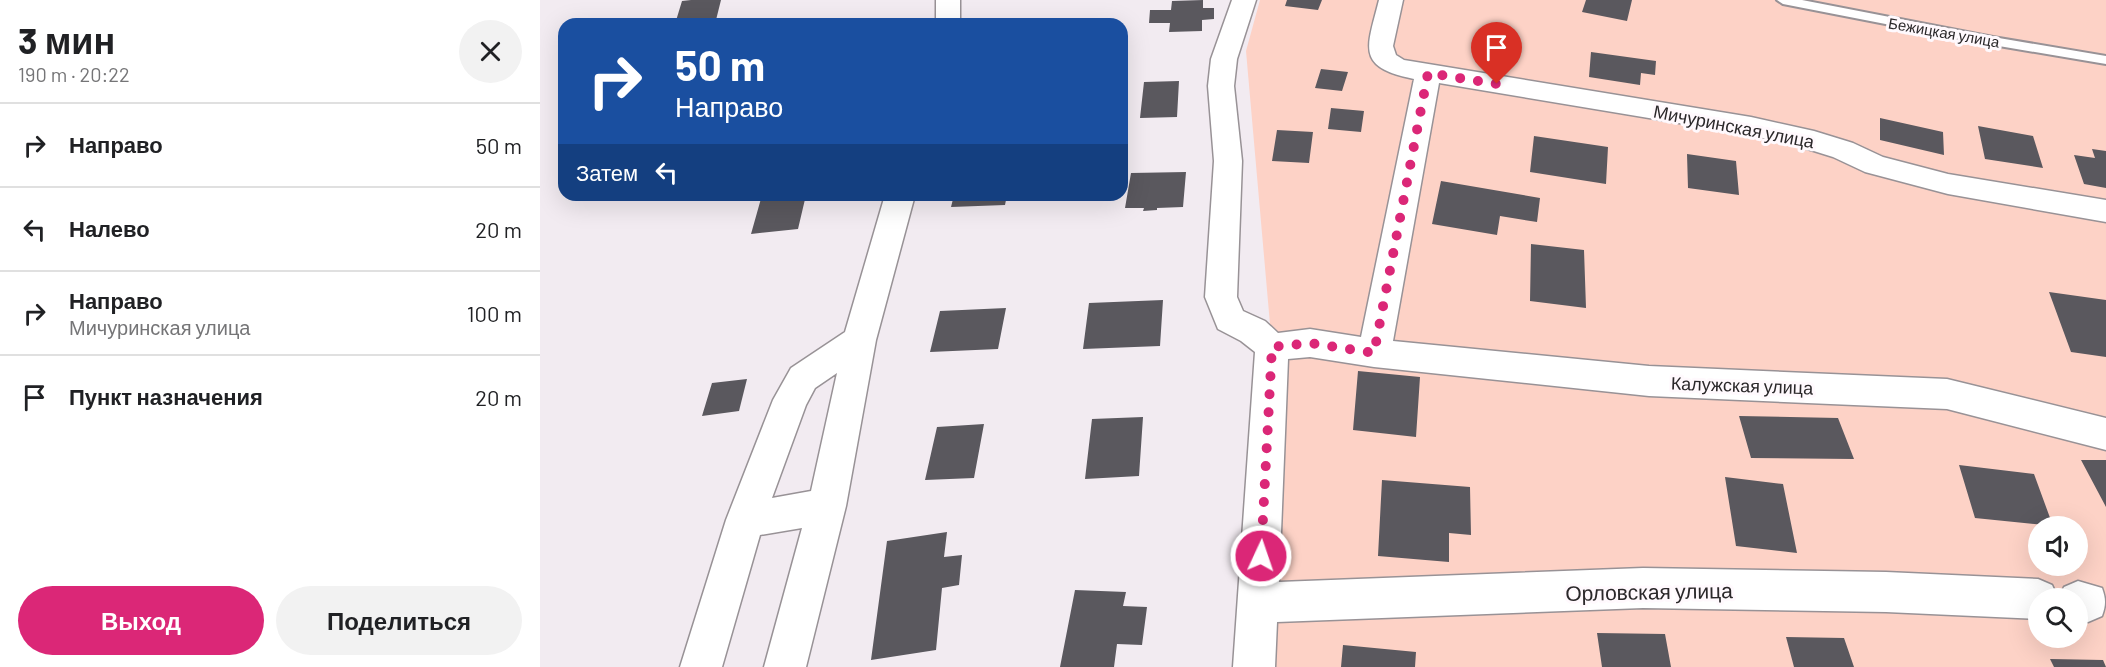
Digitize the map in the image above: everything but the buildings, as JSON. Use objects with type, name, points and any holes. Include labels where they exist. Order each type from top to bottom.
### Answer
[{"type":"street","points":[[948,0],[948,18]]},
{"type":"street","points":[[1244,0],[1224,59],[1221,86],[1228,161],[1221,297],[1230,320],[1253,331],[1272,347],[1254,667]]},
{"type":"street","name":"Мичуринская улица","points":[[1391,0],[1380,46],[1384,60],[1398,67],[1751,126],[1804,138],[1843,150],[1875,165],[1948,184],[2106,211]]},
{"type":"street","points":[[1374,353],[1428,73]]},
{"type":"street","points":[[785,667],[826,506],[859,340],[898,201]]},
{"type":"street","points":[[701,667],[745,520],[790,400],[803,378],[859,340]]},
{"type":"street","name":"Калужская улица","points":[[1272,347],[1310,343],[1374,353],[1649,381],[1947,394],[2106,434]]},
{"type":"street","points":[[745,520],[826,506]]},
{"type":"street","name":"Орловская улица","points":[[1259,603],[1643,588],[1886,592],[2028,599]]},
{"type":"lane","name":"Бежицкая улица","points":[[1783,0],[1959,35],[2106,60]]},
{"type":"shaded area","points":[[1260,0],[2106,0],[2106,667],[1272,667],[1272,347],[1246,51]]},
{"type":"route","points":[[1261,556],[1272,347],[1310,343],[1374,353],[1428,73],[1497,84]]}]
